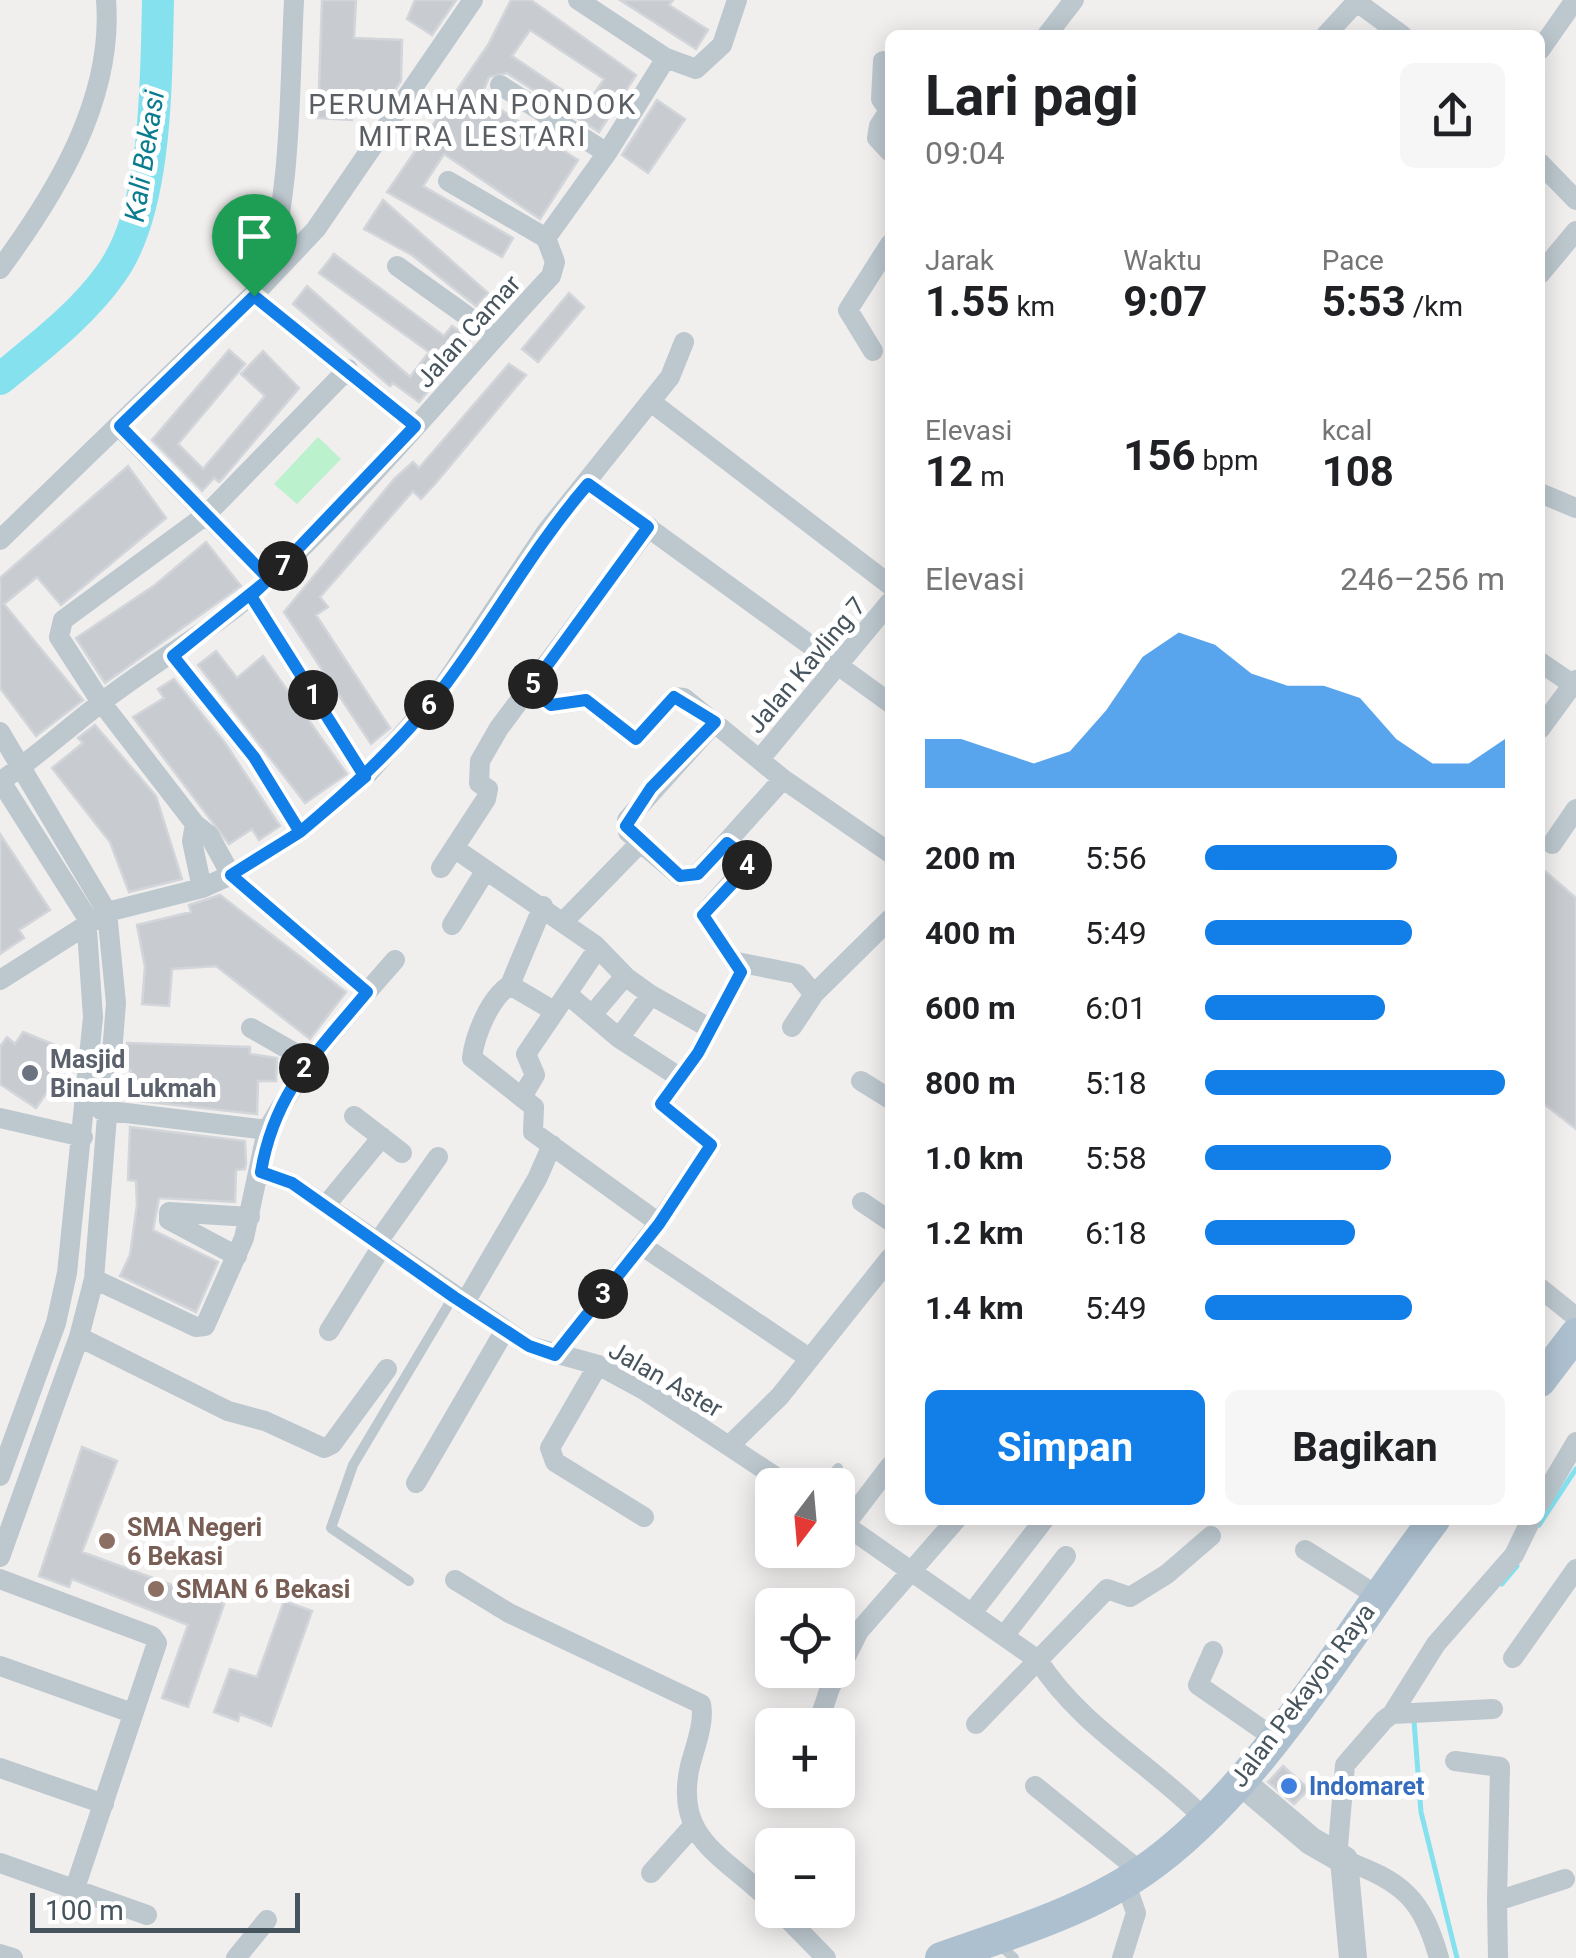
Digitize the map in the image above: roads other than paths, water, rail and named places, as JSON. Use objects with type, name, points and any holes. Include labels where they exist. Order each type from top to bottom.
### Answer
[{"type":"main road","points":[[1545,1374],[1576,1334]]},
{"type":"main road","name":"Jalan Pekayon Raya","points":[[941,1958],[1005,1949],[1133,1877],[1203,1816],[1240,1781],[1274,1737],[1424,1525]]},
{"type":"street","points":[[0,269],[51,198],[71,161],[96,79],[106,0]]},
{"type":"street","points":[[259,290],[278,238],[284,198],[294,0]]},
{"type":"street","points":[[0,540],[259,290],[316,229],[473,0]]},
{"type":"street","points":[[578,0],[666,58],[696,69],[714,57],[738,0]]},
{"type":"street","points":[[1545,43],[1575,0]]},
{"type":"street","points":[[1051,30],[1072,1]]},
{"type":"street","points":[[1330,30],[1356,1],[1395,30]]},
{"type":"street","points":[[448,181],[546,238],[607,153],[666,58]]},
{"type":"street","points":[[883,61],[881,99],[885,103]]},
{"type":"street","points":[[500,86],[607,153]]},
{"type":"street","points":[[885,116],[878,126],[877,138],[885,147]]},
{"type":"street","points":[[1545,168],[1576,200]]},
{"type":"street","points":[[1545,268],[1576,231]]},
{"type":"street","name":"Jalan Camar","points":[[0,781],[101,702],[173,656],[269,579],[551,276],[555,262],[546,238]]},
{"type":"street","points":[[873,351],[848,310],[885,252]]},
{"type":"street","points":[[397,266],[496,336]]},
{"type":"street","points":[[259,290],[415,426]]},
{"type":"street","points":[[1,979],[107,912],[202,888],[231,875],[300,832],[365,777],[438,694],[519,572],[676,367],[684,342]]},
{"type":"street","points":[[348,369],[206,515],[63,620],[59,637],[101,702],[209,836],[231,875],[367,992]]},
{"type":"street","points":[[651,402],[885,580]]},
{"type":"street","points":[[120,426],[269,579]]},
{"type":"street","points":[[588,484],[885,699]]},
{"type":"street","points":[[1545,495],[1576,508]]},
{"type":"street","points":[[441,868],[486,800],[488,789],[479,783],[480,761],[498,728],[648,527]]},
{"type":"street","points":[[251,596],[365,777]]},
{"type":"street","name":"Jalan Kavling 7","points":[[760,759],[885,608]]},
{"type":"street","points":[[173,656],[254,757],[300,832]]},
{"type":"street","points":[[1545,665],[1574,682],[1545,722]]},
{"type":"street","points":[[530,689],[551,705],[586,700],[636,739],[674,697],[715,722],[784,780],[885,851]]},
{"type":"street","points":[[715,722],[627,820],[628,832],[640,843],[680,876],[689,878],[698,874],[784,780]]},
{"type":"street","points":[[0,732],[107,912],[116,1002],[94,1279],[79,1336],[0,1557]]},
{"type":"street","points":[[0,781],[89,924],[93,1017],[77,1199],[56,1321],[3,1468],[31,1470]]},
{"type":"street","points":[[1552,844],[1576,809]]},
{"type":"street","points":[[196,824],[192,841],[202,888]]},
{"type":"street","points":[[563,922],[640,843]]},
{"type":"street","points":[[555,1355],[659,1224],[711,1145],[662,1108],[741,972],[703,915],[747,865],[747,858],[727,843]]},
{"type":"street","points":[[454,848],[484,873],[543,906],[598,948],[624,976],[710,1029]]},
{"type":"street","points":[[452,925],[484,873]]},
{"type":"street","points":[[543,906],[510,984],[498,992],[472,1058],[534,1107],[533,1132],[659,1224]]},
{"type":"street","points":[[792,1027],[814,994],[885,923]]},
{"type":"street","points":[[522,1097],[534,1075],[526,1054],[598,948]]},
{"type":"street","points":[[94,1279],[202,1328],[237,1256],[250,1217],[268,1130],[309,1062],[395,960]]},
{"type":"street","points":[[737,962],[797,974],[814,994]]},
{"type":"street","points":[[592,1015],[624,976]]},
{"type":"street","points":[[510,984],[592,1015],[619,1038],[679,1077]]},
{"type":"street","points":[[619,1038],[651,995]]},
{"type":"street","points":[[250,1028],[309,1062]]},
{"type":"street","points":[[861,1081],[885,1096]]},
{"type":"street","points":[[86,1109],[268,1130]]},
{"type":"street","points":[[354,1116],[402,1153]]},
{"type":"street","points":[[0,1118],[83,1136]]},
{"type":"street","points":[[326,1206],[382,1138]]},
{"type":"street","points":[[459,1301],[537,1179],[552,1145]]},
{"type":"street","points":[[329,1332],[379,1245],[438,1156]]},
{"type":"street","name":"Jalan Aster","points":[[261,1172],[292,1183],[505,1330],[555,1355],[598,1365],[763,1468]]},
{"type":"street","points":[[77,1199],[102,1201]]},
{"type":"street","points":[[862,1202],[885,1218]]},
{"type":"street","points":[[237,1256],[170,1220],[169,1212],[250,1217]]},
{"type":"street","points":[[641,1244],[808,1358]]},
{"type":"street","points":[[730,1445],[747,1433],[885,1264]]},
{"type":"street","points":[[1545,1292],[1576,1317]]},
{"type":"street","points":[[416,1483],[505,1330]]},
{"type":"street","points":[[79,1336],[228,1412],[265,1421],[324,1448],[332,1444],[387,1368]]},
{"type":"street","points":[[598,1365],[550,1448],[555,1462],[644,1517]]},
{"type":"street","points":[[1545,1495],[1576,1442]]},
{"type":"street","points":[[855,1506],[885,1472]]},
{"type":"street","points":[[824,1708],[846,1652],[952,1525]]},
{"type":"street","points":[[972,1613],[1040,1525]]},
{"type":"street","points":[[1352,1958],[1340,1859],[1345,1765],[1392,1714],[1436,1644],[1514,1554],[1529,1525]]},
{"type":"street","points":[[855,1532],[1038,1660],[1059,1694],[1091,1725],[1166,1780],[1203,1816]]},
{"type":"street","points":[[976,1724],[1108,1589],[1130,1597],[1167,1574],[1210,1536]]},
{"type":"street","points":[[1305,1550],[1376,1595]]},
{"type":"street","points":[[1004,1636],[1066,1556]]},
{"type":"street","points":[[1513,1658],[1576,1569]]},
{"type":"street","points":[[0,1579],[154,1638],[157,1646],[75,1888]]},
{"type":"street","points":[[455,1580],[509,1614],[700,1704],[685,1799],[692,1826],[755,1887]]},
{"type":"street","points":[[1213,1651],[1198,1685],[1274,1737]]},
{"type":"street","points":[[0,1666],[132,1713]]},
{"type":"street","points":[[1392,1714],[1492,1709]]},
{"type":"street","points":[[1456,1761],[1500,1767],[1498,1958]]},
{"type":"street","points":[[0,1768],[104,1804]]},
{"type":"street","points":[[1240,1781],[1340,1859],[1383,1874],[1426,1915],[1439,1958]]},
{"type":"street","points":[[1036,1786],[1133,1877],[1136,1913],[1122,1958]]},
{"type":"street","points":[[651,1873],[692,1826]]},
{"type":"street","points":[[0,1863],[147,1915]]},
{"type":"street","points":[[1497,1901],[1564,1879]]},
{"type":"street","points":[[236,1958],[267,1920]]},
{"type":"street","points":[[797,1928],[826,1958]]},
{"type":"street","points":[[0,1954],[13,1958]]},
{"type":"lane","points":[[408,1581],[331,1528],[353,1465],[459,1301]]},
{"type":"waterway","name":"Kali Bekasi","points":[[0,379],[88,302],[127,245],[138,213],[152,141],[158,0]]},
{"type":"waterway","points":[[1545,1516],[1576,1469]]},
{"type":"waterway","points":[[1502,1584],[1517,1566]]},
{"type":"waterway","points":[[1414,1721],[1421,1812],[1457,1958]]},
{"type":"place","name":"Masjid Binaul Lukmah","points":[[30,1073]]},
{"type":"place","name":"SMA Negeri 6 Bekasi","points":[[107,1541]]},
{"type":"place","name":"SMAN 6 Bekasi","points":[[156,1589]]},
{"type":"place","name":"Indomaret","points":[[1289,1786]]},
{"type":"district","name":"PERUMAHAN PONDOK MITRA LESTARI","points":[[473,120]]}]
